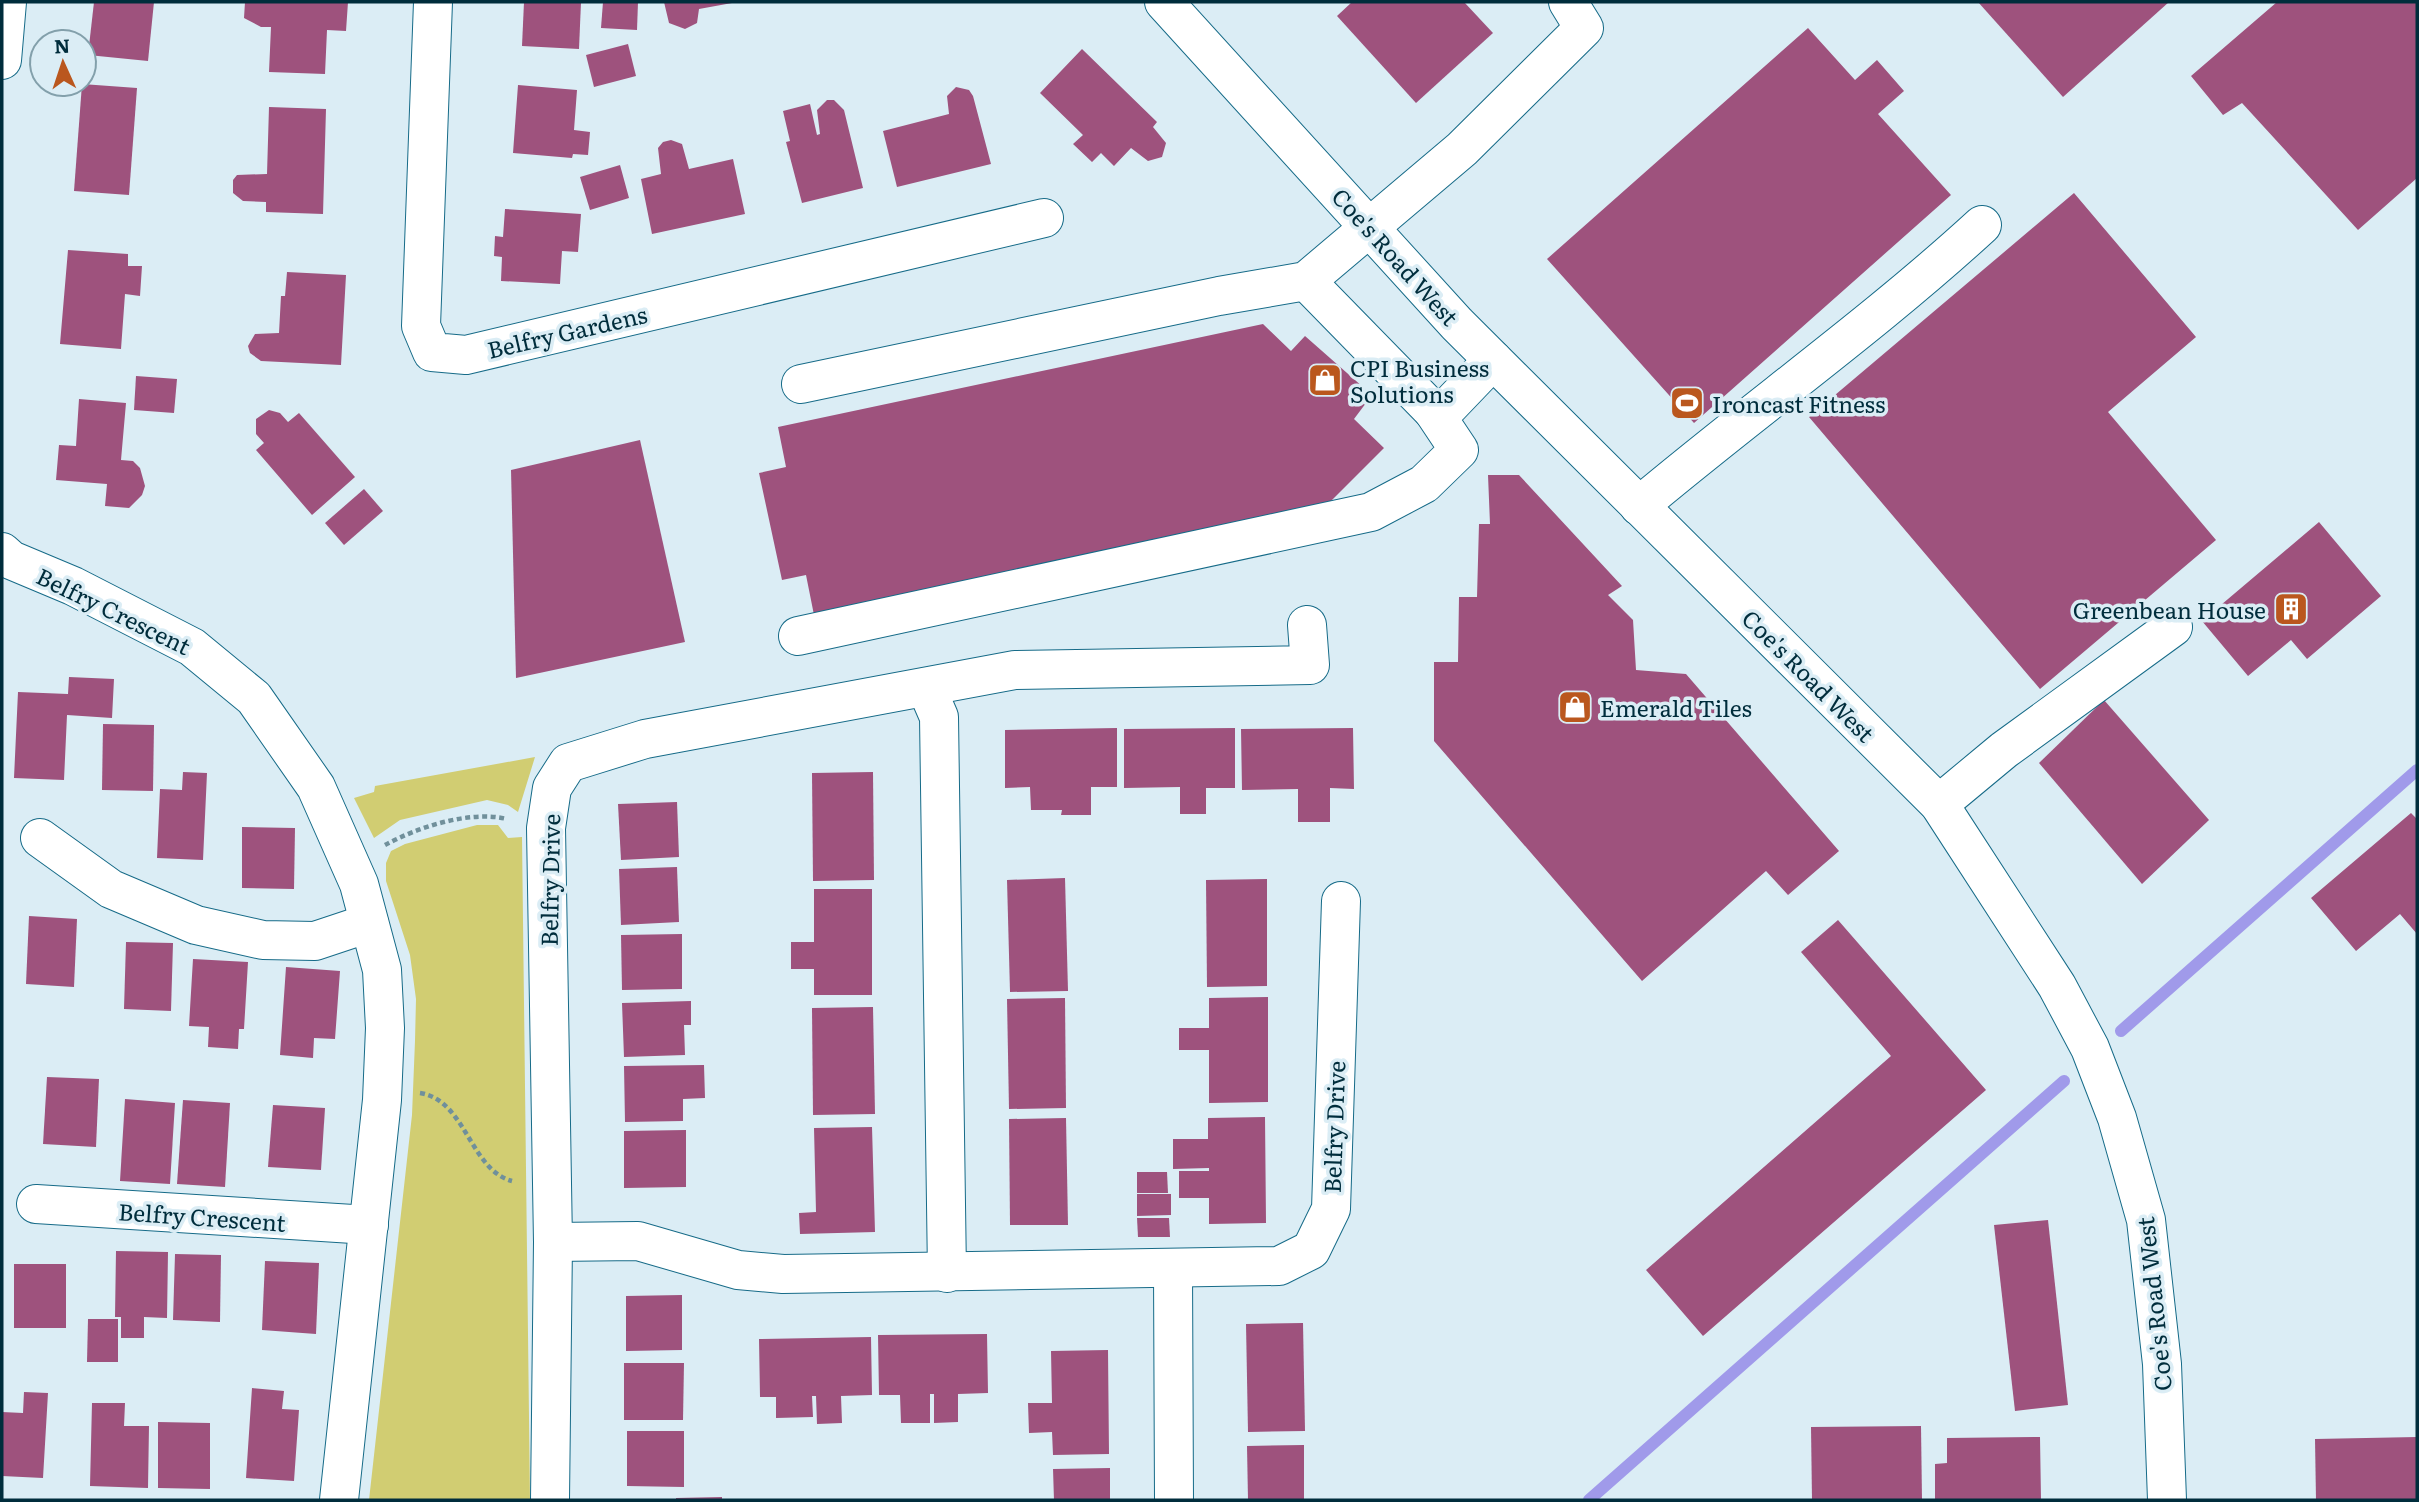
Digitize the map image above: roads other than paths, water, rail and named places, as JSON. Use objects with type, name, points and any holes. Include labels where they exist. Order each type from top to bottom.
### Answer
[{"type":"street","points":[[2,60],[7,2]]},
{"type":"street","name":"Belfry Gardens","points":[[433,2],[421,326],[432,352],[466,355],[1044,219]]},
{"type":"street","name":"Coe's Road West","points":[[1164,2],[1493,360],[1939,804],[2057,986],[2090,1048],[2117,1118],[2146,1220],[2162,1364],[2167,1500]]},
{"type":"street","points":[[801,384],[1219,296],[1306,281],[1462,149],[1584,28],[1568,2]]},
{"type":"street","points":[[1639,506],[1712,445],[1913,289],[1982,225]]},
{"type":"street","points":[[798,636],[1371,512],[1423,484],[1458,450],[1433,411],[1306,281]]},
{"type":"street","points":[[1433,411],[1449,406],[1493,360]]},
{"type":"street","name":"Belfry Crescent","points":[[2,552],[11,560],[73,586],[192,646],[254,698],[316,787],[359,884],[382,970],[385,1028],[369,1225],[340,1500]]},
{"type":"street","name":"Belfry Drive","points":[[550,1500],[552,1242],[547,828],[552,788],[568,763],[645,739],[1015,670],[1310,665],[1307,625]]},
{"type":"street","points":[[1939,804],[2004,750],[2173,627]]},
{"type":"street","points":[[926,687],[939,717],[947,1273]]},
{"type":"street","points":[[40,838],[111,889],[196,925],[263,940],[315,941],[369,923]]},
{"type":"street","name":"Belfry Drive","points":[[552,1242],[638,1241],[738,1270],[783,1275],[1279,1266],[1311,1250],[1331,1209],[1341,901]]},
{"type":"street","name":"Belfry Crescent","points":[[36,1204],[369,1225]]},
{"type":"street","points":[[1173,1270],[1174,1500]]},
{"type":"waterway","points":[[2121,1031],[2417,770]]},
{"type":"waterway","points":[[1589,1500],[2064,1081]]},
{"type":"place","name":"CPI Business Solutions","points":[[1325,380]]},
{"type":"place","name":"Ironcast Fitness","points":[[1687,403]]},
{"type":"place","name":"Greenbean House","points":[[2291,609]]},
{"type":"place","name":"Emerald Tiles","points":[[1575,707]]}]
